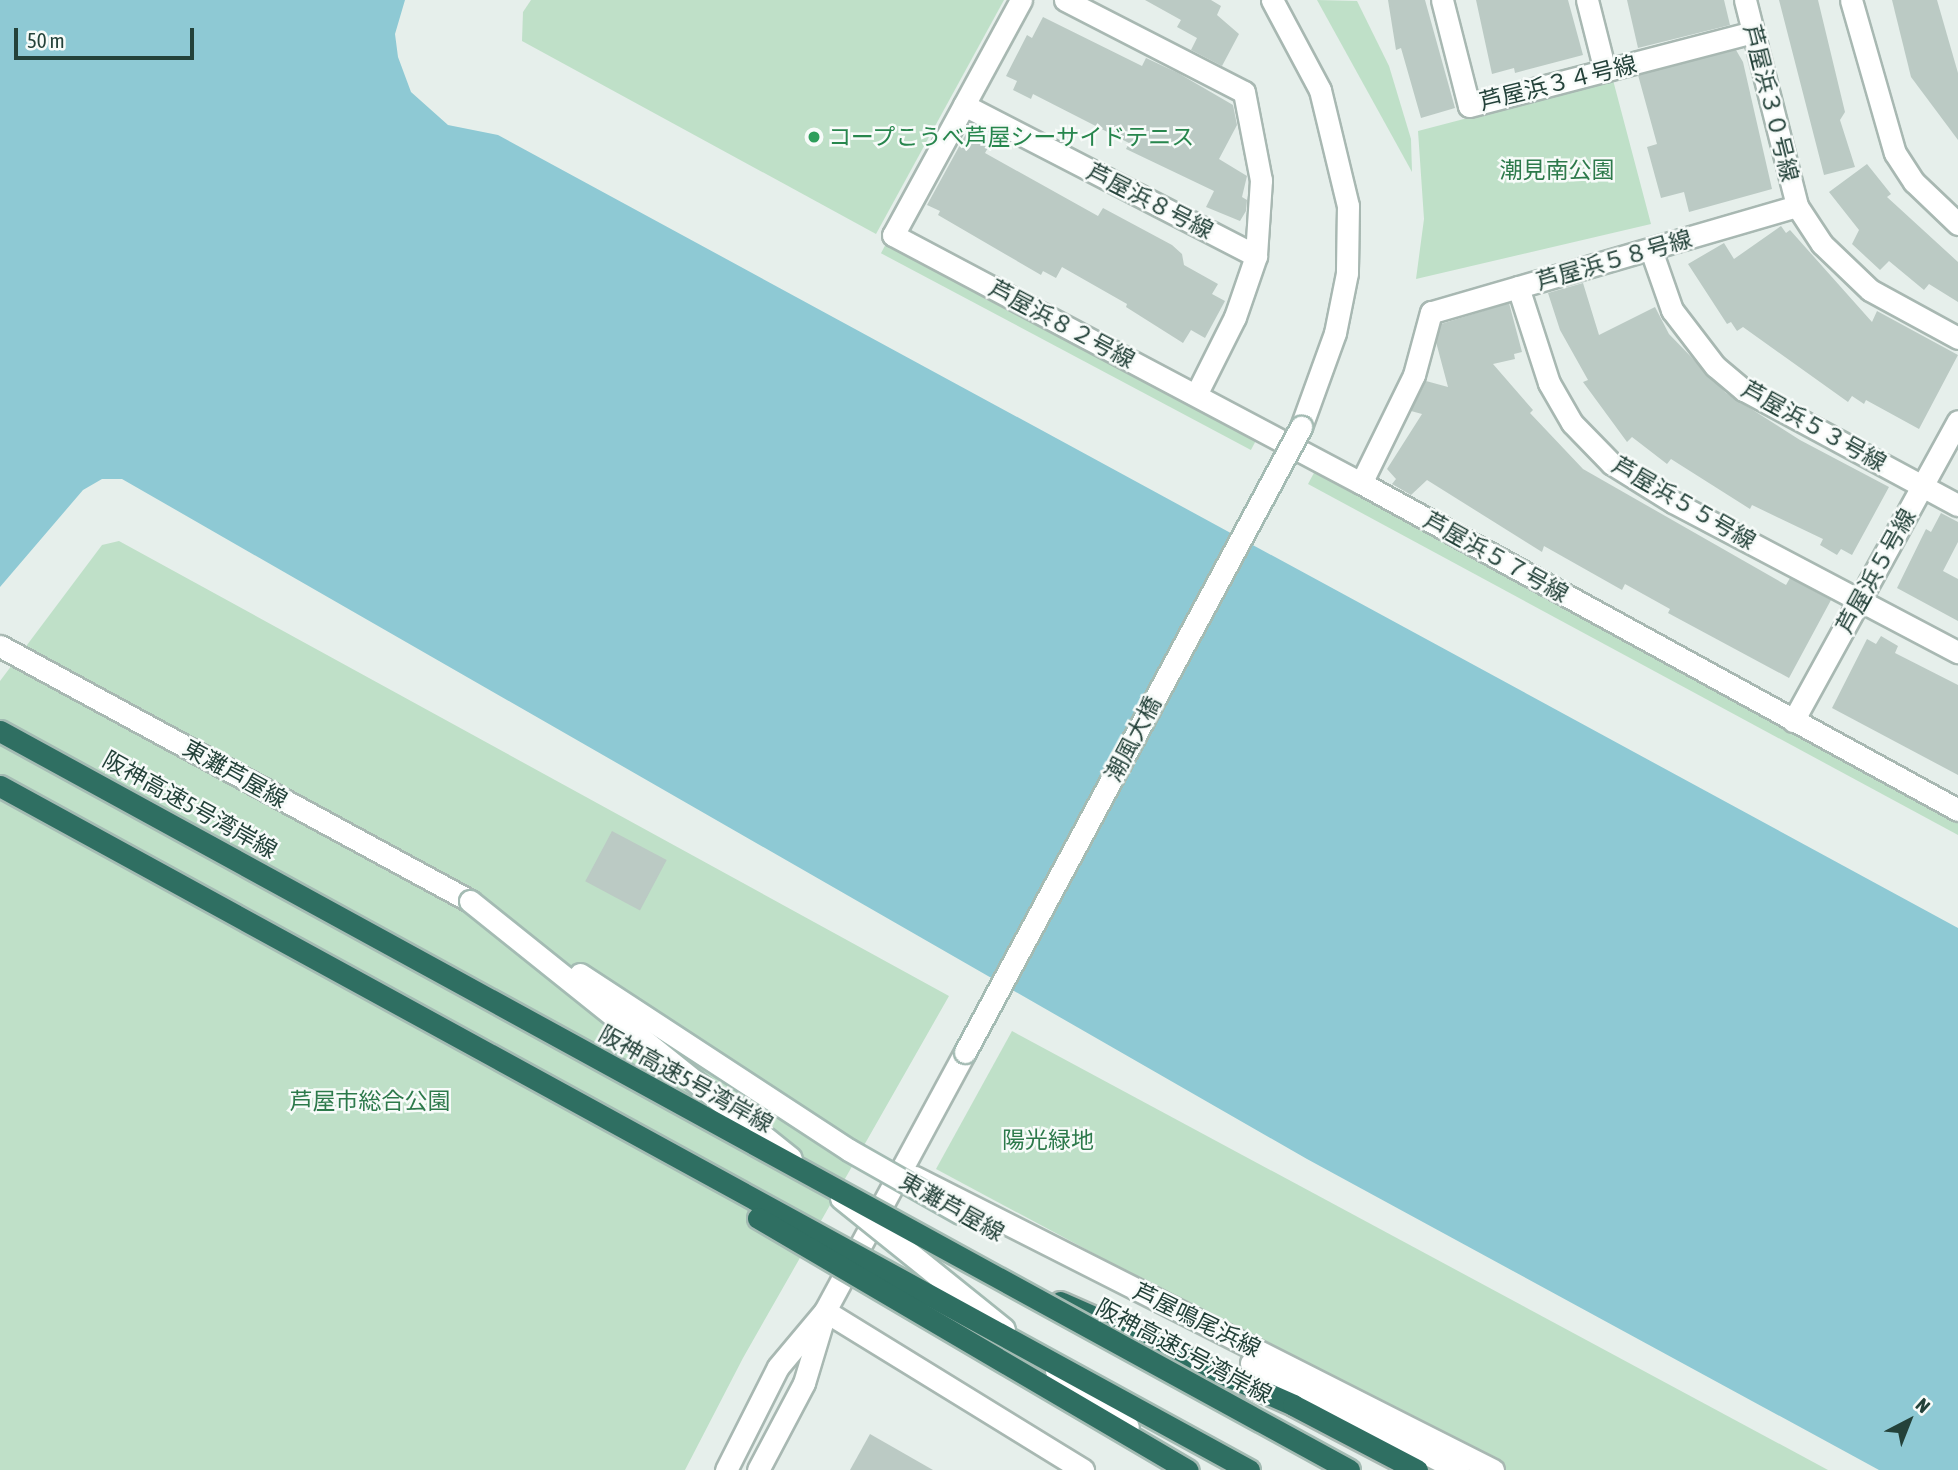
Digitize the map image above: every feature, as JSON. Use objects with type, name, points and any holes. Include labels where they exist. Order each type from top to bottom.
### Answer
[{"type":"highway","name":"阪神高速5号湾岸線","points":[[0,731],[952,1255],[1349,1470]]},
{"type":"highway","points":[[0,786],[649,1144],[1249,1470]]},
{"type":"highway","points":[[649,1144],[787,1237],[1186,1470]]},
{"type":"highway","points":[[952,1255],[1293,1405],[1417,1470]]},
{"type":"street","points":[[964,105],[1021,0]]},
{"type":"street","points":[[1065,0],[1244,92],[1261,180],[1256,256],[1235,317],[1196,395]]},
{"type":"street","name":"潮風大橋","points":[[901,1170],[1301,427],[1335,332],[1347,273],[1348,206],[1320,90],[1272,0]]},
{"type":"street","name":"芦屋浜３４号線","points":[[1442,0],[1469,106],[1753,33]]},
{"type":"street","points":[[1587,0],[1605,71]]},
{"type":"street","name":"芦屋浜３０号線","points":[[1745,0],[1797,206],[1822,244],[1870,290],[1958,338]]},
{"type":"street","points":[[1851,0],[1895,153],[1914,182],[1958,224]]},
{"type":"street","name":"芦屋浜８号線","points":[[964,105],[1256,256]]},
{"type":"street","name":"芦屋浜８２号線","points":[[964,105],[893,235],[1361,483]]},
{"type":"street","name":"芦屋浜５８号線","points":[[1361,483],[1413,375],[1431,312],[1797,206]]},
{"type":"street","name":"芦屋浜５３号線","points":[[1651,250],[1672,310],[1715,366],[1744,390],[1958,505]]},
{"type":"street","name":"芦屋浜５５号線","points":[[1518,287],[1549,383],[1573,423],[1612,464],[1673,502],[1958,652]]},
{"type":"street","name":"芦屋浜５号線","points":[[1793,721],[1958,421]]},
{"type":"street","name":"芦屋浜５７号線","points":[[1361,483],[1958,810]]},
{"type":"street","name":"東灘芦屋線","points":[[0,646],[470,901],[849,1150],[960,1213],[1458,1470]]},
{"type":"street","name":"東灘芦屋線","points":[[470,901],[1186,1470]]},
{"type":"street","points":[[726,1470],[778,1367],[825,1311],[901,1170]]},
{"type":"street","name":"芦屋鳴尾浜線","points":[[901,1170],[1493,1470]]},
{"type":"street","points":[[758,1470],[804,1383],[825,1311]]},
{"type":"street","points":[[825,1311],[1083,1470]]},
{"type":"green space","name":"コープこうべ芦屋シーサイドテニス","points":[[531,0],[1004,0],[876,234],[522,41],[523,12]]},
{"type":"green space","points":[[1317,0],[1357,1],[1389,66],[1411,139],[1412,172]]},
{"type":"green space","name":"潮見南公園","points":[[1613,80],[1651,224],[1416,279],[1424,219],[1418,131]]},
{"type":"green space","points":[[888,240],[1258,437],[1251,450],[881,253]]},
{"type":"green space","points":[[1315,471],[1958,821],[1958,835],[1308,484]]},
{"type":"green space","name":"芦屋市総合公園","points":[[119,541],[949,996],[743,1358],[685,1470],[0,1470],[0,681],[102,545]]},
{"type":"green space","name":"陽光緑地","points":[[1012,1031],[1828,1470],[1498,1470],[936,1169]]},
{"type":"water","points":[[0,0],[405,0],[395,34],[398,57],[411,92],[448,125],[498,135],[1958,928],[1958,1470],[1879,1470],[1307,1159],[122,479],[102,479],[83,490],[0,587]]},
{"type":"building","points":[[1145,0],[1211,0],[1221,6],[1217,15],[1239,34],[1222,66],[1191,50],[1197,38],[1177,27],[1181,20]]},
{"type":"building","points":[[1388,0],[1425,0],[1455,108],[1421,118],[1401,48],[1396,50]]},
{"type":"building","points":[[1476,0],[1568,0],[1583,55],[1515,73],[1514,68],[1492,74]]},
{"type":"building","points":[[1627,0],[1724,0],[1730,25],[1638,48]]},
{"type":"building","points":[[1779,0],[1818,0],[1845,112],[1840,120],[1855,167],[1824,175]]},
{"type":"building","points":[[1892,0],[1937,0],[1958,73],[1958,140],[1911,77]]},
{"type":"building","points":[[1043,17],[1142,66],[1146,58],[1233,105],[1237,125],[1219,159],[1247,176],[1242,197],[1247,200],[1246,211],[1240,221],[1206,207],[1214,191],[1126,149],[1129,143],[1033,94],[1031,99],[1013,90],[1017,81],[1006,76],[1027,35],[1032,38]]},
{"type":"building","points":[[1736,50],[1743,62],[1772,189],[1689,212],[1684,192],[1661,198],[1647,147],[1657,144],[1638,75]]},
{"type":"building","points":[[966,134],[989,146],[985,153],[1098,216],[1103,208],[1172,245],[1182,254],[1184,265],[1218,284],[1212,294],[1225,301],[1205,338],[1191,330],[1183,343],[1126,307],[1127,304],[1062,267],[1056,278],[1043,271],[1041,275],[938,215],[940,211],[927,205]]},
{"type":"building","points":[[1867,164],[1891,194],[1887,197],[1958,262],[1958,302],[1929,284],[1924,290],[1889,261],[1880,270],[1852,244],[1859,230],[1829,192]]},
{"type":"building","points":[[1781,226],[1786,233],[1790,230],[1872,322],[1877,311],[1958,355],[1919,429],[1866,400],[1864,404],[1852,396],[1848,402],[1743,327],[1737,331],[1731,322],[1727,324],[1688,264],[1724,243],[1734,259]]},
{"type":"building","points":[[1583,283],[1599,335],[1655,307],[1669,334],[1726,393],[1800,440],[1889,487],[1852,555],[1841,549],[1837,555],[1820,545],[1823,539],[1752,505],[1750,509],[1671,459],[1667,464],[1632,437],[1627,442],[1583,382],[1588,380],[1560,330],[1548,293]]},
{"type":"building","points":[[1509,303],[1522,352],[1514,354],[1515,359],[1493,364],[1533,410],[1530,413],[1583,469],[1786,585],[1790,578],[1831,600],[1789,678],[1668,613],[1670,609],[1625,584],[1622,590],[1544,546],[1542,552],[1427,480],[1411,495],[1392,484],[1396,479],[1387,469],[1422,414],[1411,411],[1426,381],[1448,387],[1436,342],[1441,324]]},
{"type":"building","points":[[1941,513],[1958,522],[1958,542],[1943,571],[1958,579],[1958,621],[1897,588],[1926,529],[1931,532]]},
{"type":"building","points":[[1881,636],[1898,646],[1895,653],[1958,685],[1958,775],[1832,708],[1867,639],[1876,644]]},
{"type":"building","points":[[612,831],[667,860],[640,910],[585,881]]},
{"type":"building","points":[[870,1434],[933,1470],[850,1470]]},
{"type":"place","name":"コープこうべ芦屋シーサイドテニス","points":[[814,137]]}]
